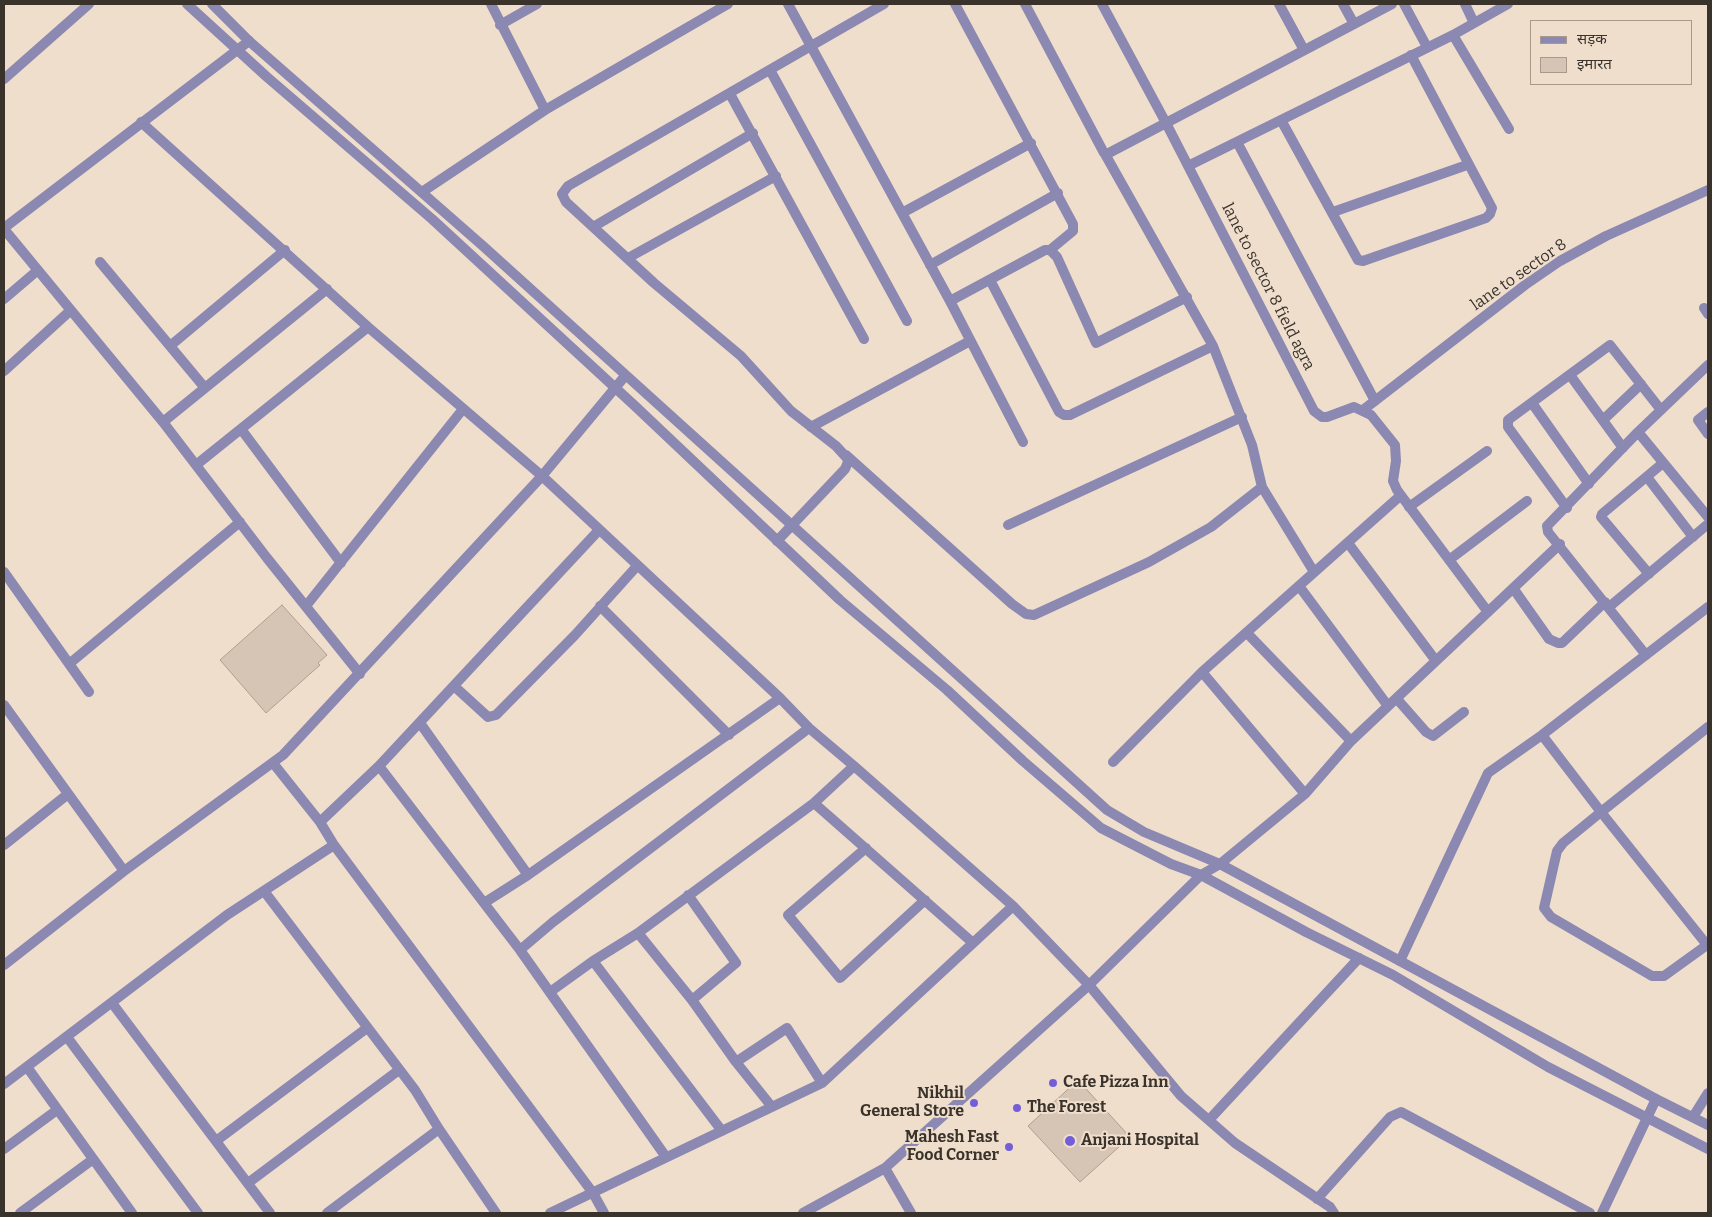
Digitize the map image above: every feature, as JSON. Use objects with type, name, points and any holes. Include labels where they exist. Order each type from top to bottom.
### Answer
[{"type":"street","points":[[4,79],[89,4]]},
{"type":"street","points":[[187,4],[237,51],[432,218],[616,388],[840,600],[947,690],[1101,828],[1171,864],[1201,875],[1394,975],[1548,1067],[1708,1149]]},
{"type":"street","points":[[212,4],[249,41],[422,192],[1093,798],[1144,832],[1220,864],[1656,1099],[1708,1125]]},
{"type":"street","points":[[491,4],[500,25],[545,110]]},
{"type":"street","points":[[500,25],[537,4]]},
{"type":"street","points":[[422,192],[545,110],[728,4]]},
{"type":"street","points":[[788,4],[950,301],[1023,442]]},
{"type":"street","points":[[884,4],[810,45],[730,94],[564,189],[562,194],[566,202],[741,356],[791,411],[846,456],[1012,604],[1026,614],[1034,615],[1149,562],[1204,532],[1262,487]]},
{"type":"street","points":[[950,301],[1041,252],[1050,250],[1074,228],[1058,193],[955,4]]},
{"type":"street","points":[[1025,4],[1105,154],[1213,346],[1252,445],[1262,487],[1314,572]]},
{"type":"street","name":"lane to sector 8 field agra","points":[[1102,4],[1166,123],[1314,410],[1322,417],[1327,417],[1349,407],[1364,410]]},
{"type":"street","points":[[1279,4],[1304,50]]},
{"type":"street","points":[[1343,4],[1354,24]]},
{"type":"street","points":[[1105,154],[1392,4]]},
{"type":"street","points":[[1404,4],[1427,47]]},
{"type":"street","points":[[1465,4],[1474,22]]},
{"type":"street","points":[[1188,166],[1453,35],[1508,4]]},
{"type":"street","points":[[1453,35],[1509,129]]},
{"type":"street","points":[[249,41],[4,228],[163,422],[360,674]]},
{"type":"street","points":[[1281,120],[1356,256],[1363,261],[1486,218],[1492,208],[1467,165],[1411,55]]},
{"type":"street","points":[[770,70],[907,321]]},
{"type":"street","points":[[730,94],[864,338]]},
{"type":"street","points":[[141,122],[368,327],[542,476],[780,698],[809,728],[1013,906],[1089,985],[1181,1096],[1235,1143],[1317,1199],[1328,1211]]},
{"type":"street","points":[[593,227],[753,133]]},
{"type":"street","points":[[1236,142],[1374,401]]},
{"type":"street","points":[[902,213],[1030,143]]},
{"type":"street","points":[[1333,212],[1467,165]]},
{"type":"street","points":[[628,258],[776,176]]},
{"type":"street","name":"lane to sector 8","points":[[1364,410],[1524,285],[1606,236],[1708,190]]},
{"type":"street","points":[[930,265],[1058,193]]},
{"type":"street","points":[[170,346],[284,250]]},
{"type":"street","points":[[1050,250],[1057,257],[1096,343],[1187,297]]},
{"type":"street","points":[[100,262],[205,388]]},
{"type":"street","points":[[4,299],[38,270]]},
{"type":"street","points":[[990,280],[1059,412],[1064,415],[1070,415],[1213,346]]},
{"type":"street","points":[[163,422],[327,289]]},
{"type":"street","points":[[4,371],[71,310]]},
{"type":"street","points":[[196,465],[368,327]]},
{"type":"street","points":[[811,427],[970,341]]},
{"type":"street","points":[[1566,508],[1507,425],[1508,420],[1610,345],[1661,410]]},
{"type":"street","points":[[1646,656],[1560,544],[1548,532],[1547,526],[1638,432],[1708,365]]},
{"type":"street","points":[[1570,375],[1624,448]]},
{"type":"street","points":[[4,965],[124,872],[283,756],[542,476],[625,376]]},
{"type":"street","points":[[1603,420],[1641,384]]},
{"type":"street","points":[[1532,403],[1589,484]]},
{"type":"street","points":[[306,606],[463,409]]},
{"type":"street","points":[[1364,410],[1371,415],[1395,445],[1396,461],[1393,481],[1400,496],[1488,612]]},
{"type":"street","points":[[1708,412],[1698,420],[1708,434]]},
{"type":"street","points":[[1008,525],[1242,417]]},
{"type":"street","points":[[241,429],[341,564]]},
{"type":"street","points":[[1638,432],[1708,517]]},
{"type":"street","points":[[1409,507],[1487,451]]},
{"type":"street","points":[[777,541],[845,469],[848,462],[846,456]]},
{"type":"street","points":[[1649,574],[1601,518],[1602,514],[1663,463]]},
{"type":"street","points":[[1647,478],[1694,537]]},
{"type":"street","points":[[1113,762],[1202,672],[1400,496]]},
{"type":"street","points":[[1449,560],[1528,500]]},
{"type":"street","points":[[69,664],[240,522]]},
{"type":"street","points":[[1513,588],[1549,638],[1558,644],[1562,643],[1708,524]]},
{"type":"street","points":[[320,822],[380,766],[599,530]]},
{"type":"street","points":[[1348,543],[1436,661]]},
{"type":"street","points":[[803,1213],[885,1168],[1089,985],[1201,875],[1220,864],[1305,794],[1351,742],[1560,544]]},
{"type":"street","points":[[454,686],[488,717],[496,715],[637,566]]},
{"type":"street","points":[[4,572],[90,692]]},
{"type":"street","points":[[1298,586],[1388,706]]},
{"type":"street","points":[[600,606],[729,734]]},
{"type":"street","points":[[1400,961],[1483,779],[1493,768],[1542,735],[1708,607]]},
{"type":"street","points":[[1247,633],[1351,742]]},
{"type":"street","points":[[1202,672],[1305,794]]},
{"type":"street","points":[[484,902],[528,875],[780,698]]},
{"type":"street","points":[[1397,698],[1426,732],[1433,736],[1464,712]]},
{"type":"street","points":[[4,705],[124,872]]},
{"type":"street","points":[[420,723],[528,875]]},
{"type":"street","points":[[1542,735],[1601,812],[1708,946],[1664,976],[1655,977],[1546,911],[1544,904],[1557,851],[1563,843],[1601,812],[1708,727]]},
{"type":"street","points":[[520,950],[553,922],[809,728]]},
{"type":"street","points":[[273,763],[320,822],[334,845],[593,1193],[604,1213]]},
{"type":"street","points":[[380,766],[520,950],[666,1157]]},
{"type":"street","points":[[550,992],[593,961],[638,934],[814,803],[854,766]]},
{"type":"street","points":[[4,844],[68,794]]},
{"type":"street","points":[[814,803],[973,943]]},
{"type":"street","points":[[4,1084],[227,915],[334,845]]},
{"type":"street","points":[[866,848],[788,916],[840,978],[925,900]]},
{"type":"street","points":[[264,891],[415,1090],[496,1213]]},
{"type":"street","points":[[688,895],[736,964],[692,1000]]},
{"type":"street","points":[[550,1213],[822,1083],[1013,906]]},
{"type":"street","points":[[638,934],[692,1000],[736,1062],[772,1107]]},
{"type":"street","points":[[1208,1120],[1359,958]]},
{"type":"street","points":[[593,961],[722,1130]]},
{"type":"street","points":[[112,1003],[270,1213]]},
{"type":"street","points":[[216,1141],[368,1028]]},
{"type":"street","points":[[736,1062],[787,1028],[822,1083]]},
{"type":"street","points":[[67,1037],[198,1213]]},
{"type":"street","points":[[27,1067],[92,1160],[132,1213]]},
{"type":"street","points":[[248,1183],[399,1070]]},
{"type":"street","points":[[1602,1213],[1656,1099]]},
{"type":"street","points":[[1693,1117],[1707,1100]]},
{"type":"street","points":[[4,1150],[57,1110]]},
{"type":"street","points":[[1317,1199],[1390,1117],[1401,1112],[1590,1213]]},
{"type":"street","points":[[327,1213],[439,1129]]},
{"type":"street","points":[[20,1213],[92,1160]]},
{"type":"street","points":[[885,1168],[911,1213]]},
{"type":"building","points":[[282,605],[327,655],[318,663],[320,665],[266,713],[220,660]]},
{"type":"building","points":[[1078,1080],[1130,1137],[1080,1182],[1028,1126]]},
{"type":"place","name":"Cafe Pizza Inn","points":[[1053,1083]]},
{"type":"place","name":"Nikhil General Store","points":[[974,1103]]},
{"type":"place","name":"The Forest","points":[[1017,1108]]},
{"type":"place","name":"Anjani Hospital","points":[[1070,1141]]},
{"type":"place","name":"Mahesh Fast Food Corner","points":[[1009,1147]]}]
